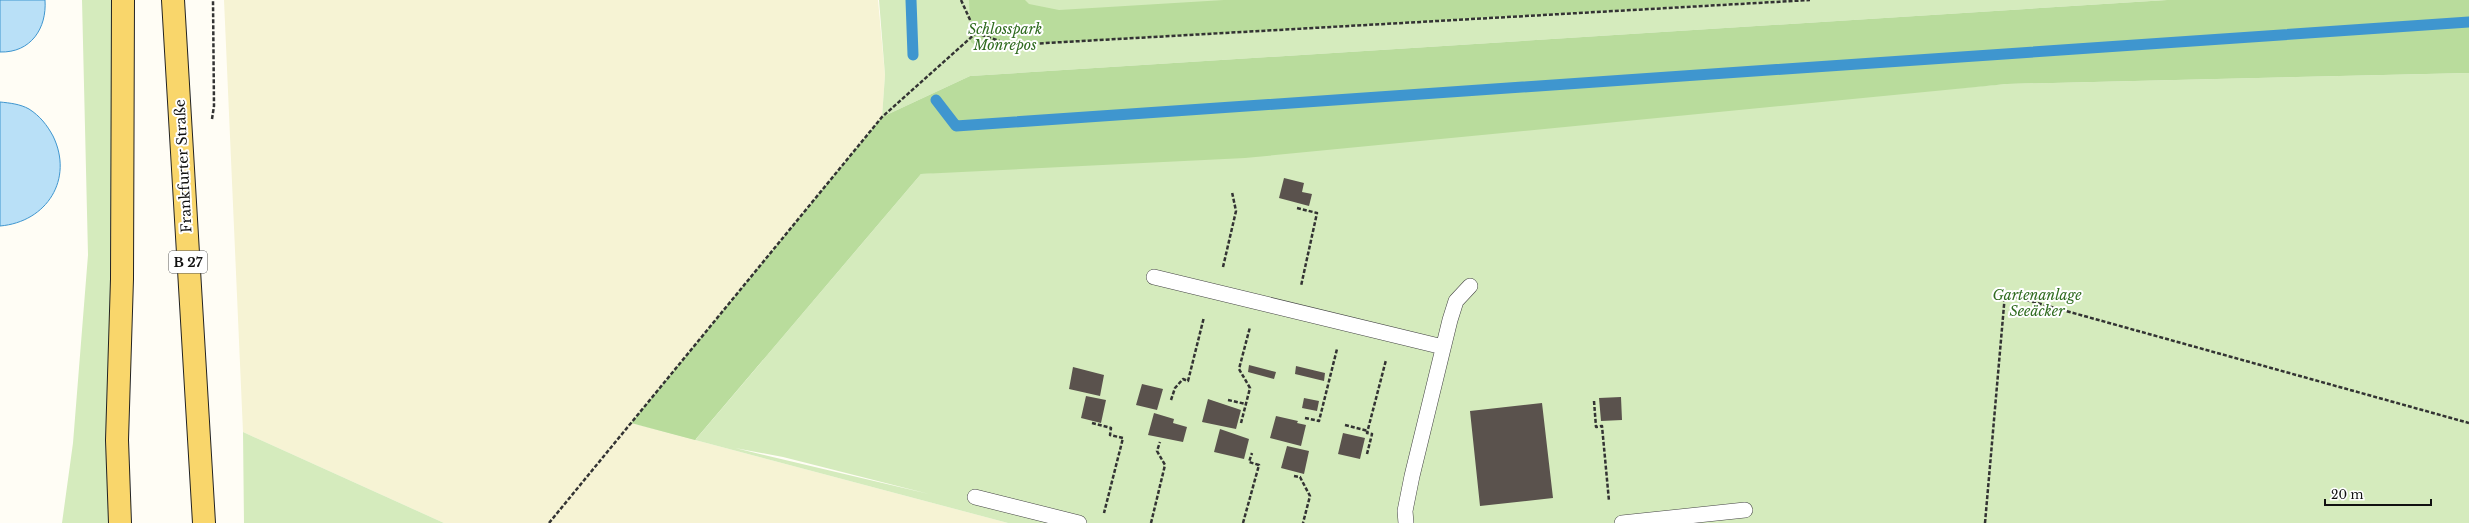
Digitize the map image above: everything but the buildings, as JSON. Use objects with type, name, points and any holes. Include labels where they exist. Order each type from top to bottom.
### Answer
[{"type":"main road","points":[[120,523],[117,440],[122,279],[123,0]]},
{"type":"main road","name":"Frankfurter Straße","points":[[173,0],[204,523]]},
{"type":"lane","points":[[1154,277],[1443,346]]},
{"type":"lane","points":[[1406,523],[1406,504],[1443,346],[1456,302],[1470,286]]},
{"type":"lane","points":[[975,497],[1079,523]]},
{"type":"lane","points":[[1622,523],[1745,510]]},
{"type":"path","points":[[961,0],[976,33],[1011,45],[1810,0]]},
{"type":"path","points":[[549,523],[882,117],[976,33]]},
{"type":"path","points":[[1171,400],[1175,388],[1183,380],[1188,381],[1236,211],[1232,192]]},
{"type":"path","points":[[1295,311],[1318,213],[1297,208]]},
{"type":"path","points":[[1985,523],[2005,294],[2469,423]]},
{"type":"path","points":[[1241,423],[1250,388],[1239,369],[1256,302]]},
{"type":"path","points":[[1305,418],[1319,421],[1343,323]]},
{"type":"path","points":[[1368,431],[1392,335]]},
{"type":"path","points":[[1228,400],[1246,404]]},
{"type":"path","points":[[1594,401],[1596,427],[1602,426],[1610,508]]},
{"type":"path","points":[[1092,423],[1112,428],[1110,435],[1123,438],[1103,515]]},
{"type":"path","points":[[1345,425],[1368,431],[1367,433],[1372,434],[1367,454]]},
{"type":"path","points":[[1150,523],[1165,465],[1157,451],[1160,442]]},
{"type":"path","points":[[1243,523],[1259,465],[1250,462],[1252,453]]},
{"type":"path","points":[[1294,476],[1300,477],[1310,496],[1303,523]]},
{"type":"shaded area","points":[[224,0],[878,0],[885,75],[882,117],[631,423],[1008,523],[444,523],[243,432]]},
{"type":"green space","points":[[82,0],[123,0],[120,523],[62,523],[73,443],[88,255]]},
{"type":"green space","name":"Schlosspark Monrepos","points":[[879,0],[2167,0],[970,76],[882,117],[885,75]]},
{"type":"green space","points":[[969,0],[1025,0],[1029,4],[1059,10],[1224,0],[1784,0],[977,47],[971,42]]},
{"type":"green space","points":[[2167,0],[2469,0],[2469,73],[2007,84],[1245,158],[921,174],[695,440],[631,423],[882,117],[970,76]]},
{"type":"green space","name":"Gartenanlage Seeäcker","points":[[2469,73],[2469,523],[1008,523],[631,423],[696,439],[921,174],[2007,84]],"holes":[[[735,448],[783,457],[929,494]]]},
{"type":"green space","points":[[243,432],[444,523],[244,523]]},
{"type":"water","points":[[0,0],[45,0],[43,20],[35,37],[20,48],[11,51],[0,52]]},
{"type":"water","points":[[0,102],[26,107],[43,121],[53,136],[59,152],[60,168],[58,182],[52,196],[43,207],[31,216],[17,223],[0,226]]},
{"type":"waterway","points":[[911,0],[913,55]]},
{"type":"waterway","points":[[936,100],[956,126],[2469,22]]}]
